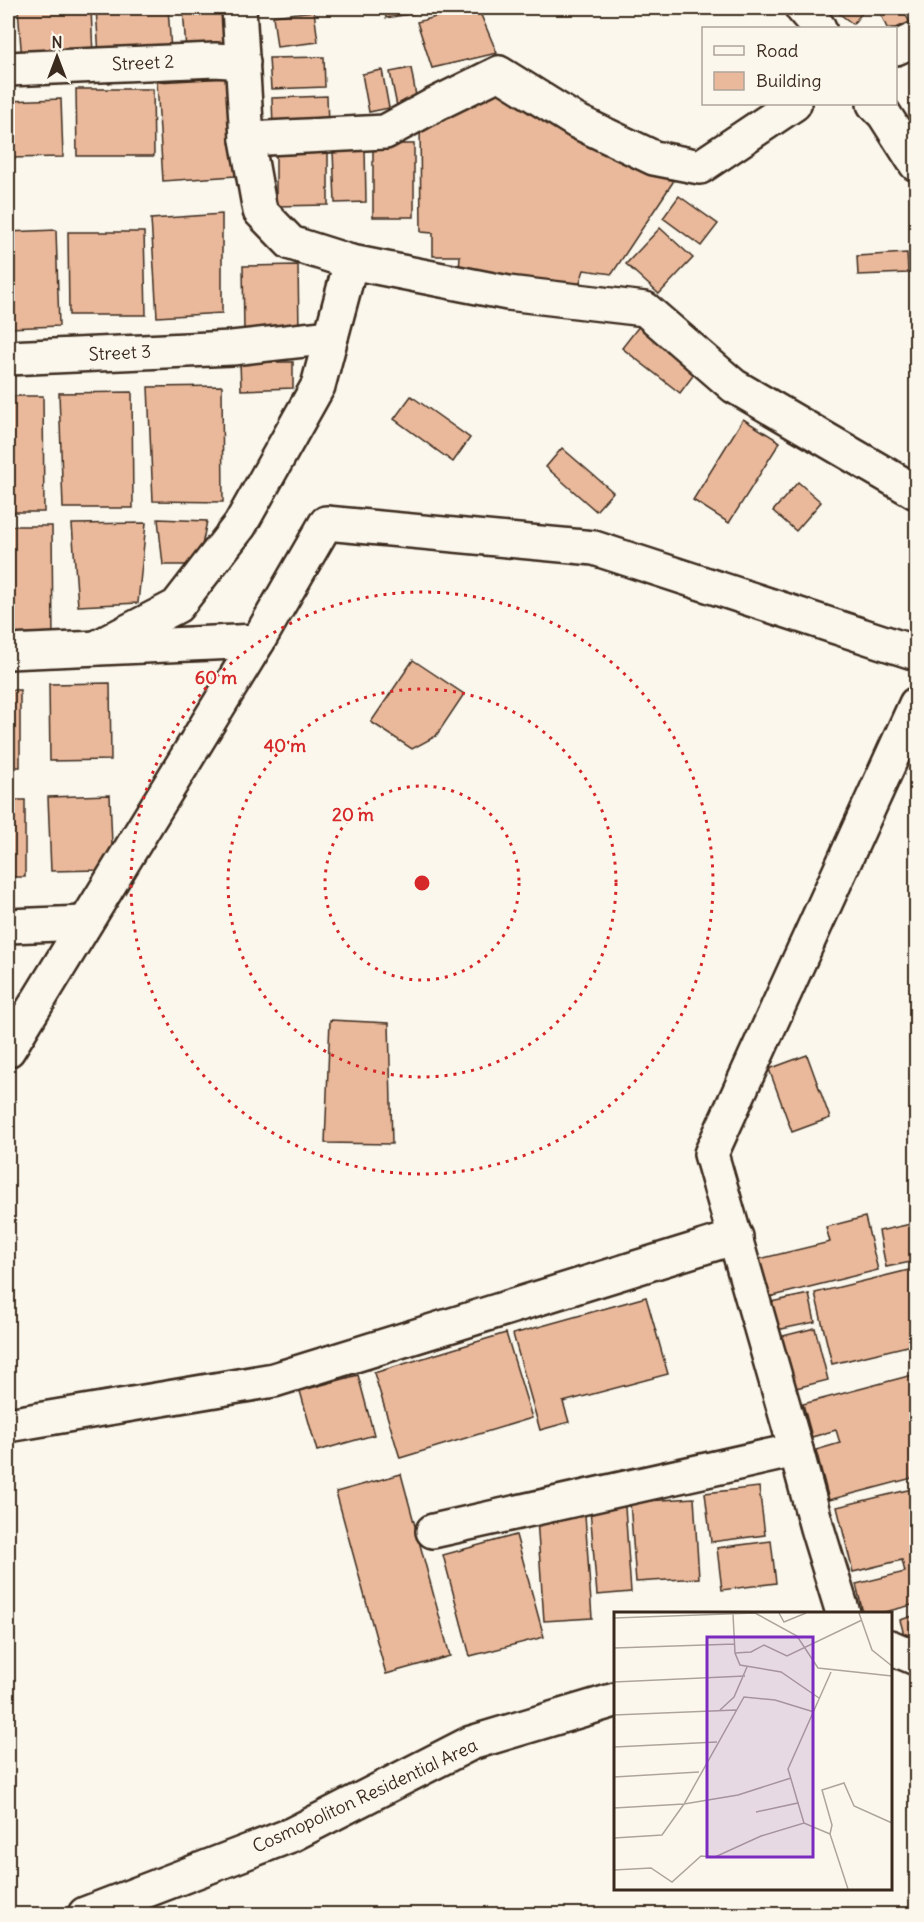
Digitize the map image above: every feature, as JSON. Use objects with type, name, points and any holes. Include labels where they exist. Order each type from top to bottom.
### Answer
[{"type":"street","points":[[239,8],[247,139],[260,211],[291,243],[351,262],[508,293],[645,309],[734,386],[916,492]]},
{"type":"street","points":[[802,8],[818,27]]},
{"type":"street","points":[[897,48],[916,39]]},
{"type":"street","name":"Street 2","points":[[8,69],[214,60],[243,62]]},
{"type":"street","points":[[247,139],[385,132],[499,73],[576,121],[654,158],[700,167],[793,105]]},
{"type":"street","points":[[875,105],[884,114],[916,164]]},
{"type":"street","points":[[96,648],[177,606],[240,525],[318,386],[351,262]]},
{"type":"street","name":"Street 3","points":[[8,358],[232,348],[331,337]]},
{"type":"street","points":[[8,1050],[84,922],[258,641],[326,524],[594,548],[916,652]]},
{"type":"street","points":[[8,652],[258,641]]},
{"type":"street","points":[[843,1612],[711,1154],[916,704]]},
{"type":"street","points":[[8,926],[84,922]]},
{"type":"street","points":[[8,1425],[274,1380],[736,1237]]},
{"type":"street","points":[[433,1532],[796,1450]]},
{"type":"street","points":[[891,1647],[916,1658]]},
{"type":"street","name":"Cosmopoliton Residential Area","points":[[85,1914],[291,1835],[471,1743],[614,1700]]},
{"type":"building","points":[[18,8],[91,8],[93,56],[22,61]]},
{"type":"building","points":[[96,8],[168,8],[171,51],[99,56]]},
{"type":"building","points":[[183,8],[226,8],[228,44],[186,50]]},
{"type":"building","points":[[384,8],[440,8],[440,9],[386,18]]},
{"type":"building","points":[[469,8],[478,8],[497,53],[432,68],[417,22]]},
{"type":"building","points":[[841,8],[866,8],[853,24],[837,12]]},
{"type":"building","points":[[878,8],[902,8],[911,25],[897,32],[897,27],[887,27]]},
{"type":"building","points":[[908,8],[916,8],[914,21]]},
{"type":"building","points":[[314,11],[318,42],[277,47],[273,16]]},
{"type":"building","points":[[324,57],[325,87],[271,89],[269,58]]},
{"type":"building","points":[[411,68],[418,107],[398,111],[390,72]]},
{"type":"building","points":[[382,70],[389,108],[369,112],[362,74]]},
{"type":"building","points":[[228,78],[235,176],[163,181],[157,82]]},
{"type":"building","points":[[76,89],[153,89],[154,156],[77,156]]},
{"type":"building","points":[[516,89],[581,140],[675,179],[612,274],[584,270],[579,285],[459,272],[460,256],[433,256],[433,233],[421,232],[420,119],[480,94]]},
{"type":"building","points":[[327,96],[328,127],[273,129],[272,98]]},
{"type":"building","points":[[61,99],[63,157],[8,158],[8,101]]},
{"type":"building","points":[[373,144],[414,144],[414,217],[373,217]]},
{"type":"building","points":[[276,147],[328,147],[328,205],[276,206]]},
{"type":"building","points":[[365,149],[366,202],[335,203],[333,150]]},
{"type":"building","points":[[679,196],[718,224],[701,246],[663,218]]},
{"type":"building","points":[[222,214],[222,313],[157,317],[151,219]]},
{"type":"building","points":[[660,228],[693,258],[659,294],[626,264]]},
{"type":"building","points":[[56,230],[59,326],[8,328],[8,232]]},
{"type":"building","points":[[68,232],[144,232],[146,315],[69,315]]},
{"type":"building","points":[[907,253],[908,273],[858,275],[857,256]]},
{"type":"building","points":[[298,265],[299,331],[244,332],[243,266]]},
{"type":"building","points":[[643,321],[701,365],[680,393],[622,348]]},
{"type":"building","points":[[240,362],[293,362],[293,388],[241,390]]},
{"type":"building","points":[[222,386],[223,502],[153,501],[148,387]]},
{"type":"building","points":[[132,392],[133,508],[63,508],[59,393]]},
{"type":"building","points":[[8,396],[43,396],[44,512],[8,512]]},
{"type":"building","points":[[411,396],[470,438],[453,462],[394,419]]},
{"type":"building","points":[[743,419],[780,442],[729,523],[693,500]]},
{"type":"building","points":[[562,448],[613,492],[596,511],[546,467]]},
{"type":"building","points":[[798,482],[821,502],[796,531],[773,511]]},
{"type":"building","points":[[158,519],[207,521],[198,565],[163,565]]},
{"type":"building","points":[[146,523],[138,603],[78,606],[72,524]]},
{"type":"building","points":[[8,526],[52,526],[53,642],[8,642]]},
{"type":"building","points":[[413,660],[464,694],[436,736],[412,749],[371,722]]},
{"type":"building","points":[[110,683],[111,760],[50,761],[49,684]]},
{"type":"building","points":[[8,690],[20,690],[20,767],[8,767]]},
{"type":"building","points":[[110,795],[112,845],[100,870],[51,871],[48,797]]},
{"type":"building","points":[[8,800],[25,800],[25,877],[8,877]]},
{"type":"building","points":[[330,1020],[389,1023],[392,1144],[325,1143]]},
{"type":"building","points":[[807,1055],[830,1118],[792,1132],[769,1069]]},
{"type":"building","points":[[865,1217],[878,1270],[757,1300],[747,1262],[830,1242],[826,1227]]},
{"type":"building","points":[[911,1224],[916,1261],[886,1267],[879,1231]]},
{"type":"building","points":[[913,1269],[916,1282],[916,1344],[832,1364],[815,1293]]},
{"type":"building","points":[[809,1294],[815,1322],[767,1332],[761,1304]]},
{"type":"building","points":[[646,1297],[668,1374],[563,1402],[569,1422],[540,1430],[513,1334]]},
{"type":"building","points":[[815,1328],[828,1380],[788,1390],[775,1338]]},
{"type":"building","points":[[506,1333],[532,1418],[400,1458],[374,1373]]},
{"type":"building","points":[[916,1374],[916,1477],[829,1500],[816,1450],[840,1443],[836,1430],[812,1437],[803,1404]]},
{"type":"building","points":[[358,1375],[374,1435],[317,1451],[300,1391]]},
{"type":"building","points":[[401,1474],[450,1656],[386,1674],[336,1492]]},
{"type":"building","points":[[759,1487],[765,1535],[711,1542],[705,1493]]},
{"type":"building","points":[[916,1488],[916,1604],[885,1612],[863,1612],[856,1584],[905,1572],[902,1560],[853,1572],[837,1507]]},
{"type":"building","points":[[694,1498],[699,1578],[636,1582],[630,1502]]},
{"type":"building","points":[[625,1507],[631,1592],[597,1595],[590,1509]]},
{"type":"building","points":[[585,1515],[592,1618],[544,1621],[537,1519]]},
{"type":"building","points":[[516,1535],[544,1637],[470,1656],[443,1555]]},
{"type":"building","points":[[771,1541],[776,1583],[722,1590],[717,1548]]},
{"type":"building","points":[[916,1615],[916,1645],[906,1642],[900,1620]]}]
